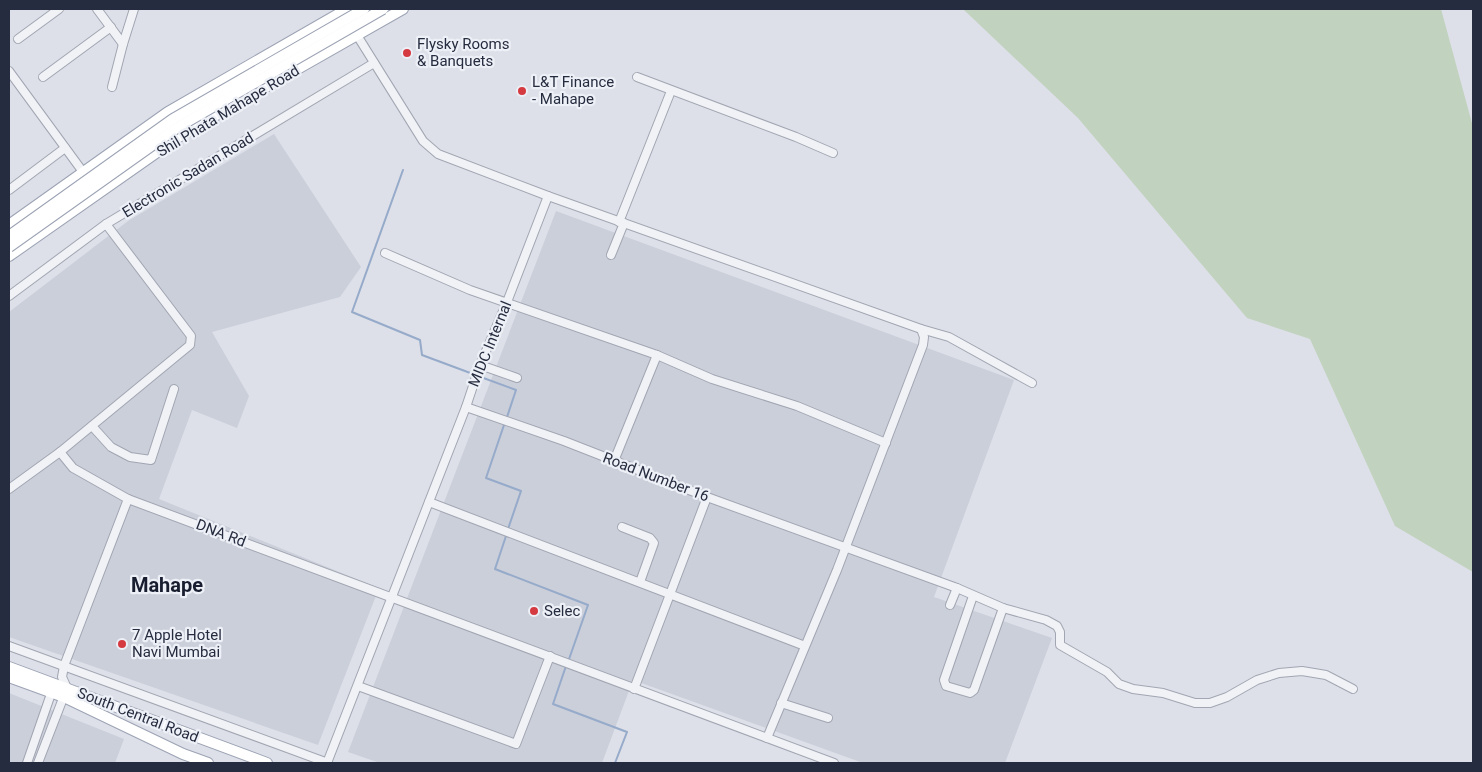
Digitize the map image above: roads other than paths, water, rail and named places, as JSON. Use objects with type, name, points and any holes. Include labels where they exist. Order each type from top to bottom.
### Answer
[{"type":"main road","points":[[9,236],[173,119],[364,9]]},
{"type":"main road","points":[[9,247],[178,127],[383,9]]},
{"type":"main road","name":"Shil Phata Mahape Road","points":[[9,256],[183,134],[403,9]]},
{"type":"main road","name":"Shil Phata Mahape Road","points":[[9,225],[168,112],[344,10]]},
{"type":"main road","name":"South Central Road","points":[[9,667],[56,685],[65,692],[183,754],[208,763]]},
{"type":"main road","name":"South Central Road","points":[[9,677],[56,685]]},
{"type":"main road","name":"South Central Road","points":[[65,692],[267,763]]},
{"type":"street","points":[[18,39],[59,9]]},
{"type":"street","points":[[97,9],[123,44]]},
{"type":"street","points":[[112,87],[134,9]]},
{"type":"street","points":[[344,10],[357,36],[423,141],[438,154],[548,196],[921,329],[949,337],[1032,383]]},
{"type":"street","points":[[43,77],[111,27]]},
{"type":"street","name":"Electronic Sadan Road","points":[[9,296],[106,224],[374,63]]},
{"type":"street","points":[[9,71],[83,172]]},
{"type":"street","points":[[637,77],[796,137],[833,153]]},
{"type":"street","points":[[611,255],[671,91]]},
{"type":"street","points":[[9,190],[65,148]]},
{"type":"street","name":"MIDC Internal","points":[[327,763],[466,407],[480,365],[507,302],[548,196]]},
{"type":"street","points":[[9,489],[60,452],[190,345],[191,336],[106,224]]},
{"type":"street","points":[[385,253],[470,290],[657,355],[712,379],[797,406],[886,443]]},
{"type":"street","points":[[767,738],[846,548],[923,345],[924,337],[921,329]]},
{"type":"street","points":[[614,461],[657,355]]},
{"type":"street","points":[[480,365],[517,378]]},
{"type":"street","points":[[92,426],[112,447],[130,457],[150,460],[174,388]]},
{"type":"street","name":"Road Number 16","points":[[466,407],[507,420],[707,497],[957,588],[1003,608],[1046,620],[1057,626],[1060,632],[1060,645],[1107,672],[1119,684],[1133,689],[1163,693],[1195,703],[1210,702],[1227,697],[1257,680],[1279,673],[1302,671],[1326,676],[1353,689]]},
{"type":"street","name":"DNA Rd","points":[[60,452],[73,468],[128,499],[834,763]]},
{"type":"street","points":[[634,689],[707,497]]},
{"type":"street","points":[[27,763],[128,499]]},
{"type":"street","points":[[429,502],[805,646]]},
{"type":"street","points":[[622,527],[650,538],[654,543],[640,582]]},
{"type":"street","points":[[950,605],[957,588]]},
{"type":"street","points":[[972,596],[944,680],[946,686],[970,693],[974,690],[1003,608]]},
{"type":"street","points":[[9,646],[327,763]]},
{"type":"street","points":[[358,686],[516,744],[552,657]]},
{"type":"street","points":[[38,763],[65,692],[56,685]]},
{"type":"street","points":[[781,703],[828,718]]},
{"type":"waterway","points":[[403,170],[352,312],[420,340],[422,355],[473,374]]},
{"type":"waterway","points":[[478,376],[516,390],[507,417]]},
{"type":"waterway","points":[[505,422],[486,478],[521,491],[508,529]]},
{"type":"waterway","points":[[507,533],[495,569],[588,605],[568,662]]},
{"type":"waterway","points":[[566,666],[553,704],[627,732],[615,763]]},
{"type":"place","name":"Flysky Rooms & Banquets","points":[[407,53]]},
{"type":"place","name":"L&T Finance - Mahape","points":[[522,91]]},
{"type":"place","name":"Selec","points":[[534,611]]},
{"type":"place","name":"7 Apple Hotel Navi Mumbai","points":[[122,644]]},
{"type":"district","name":"Mahape","points":[[167,585]]}]
